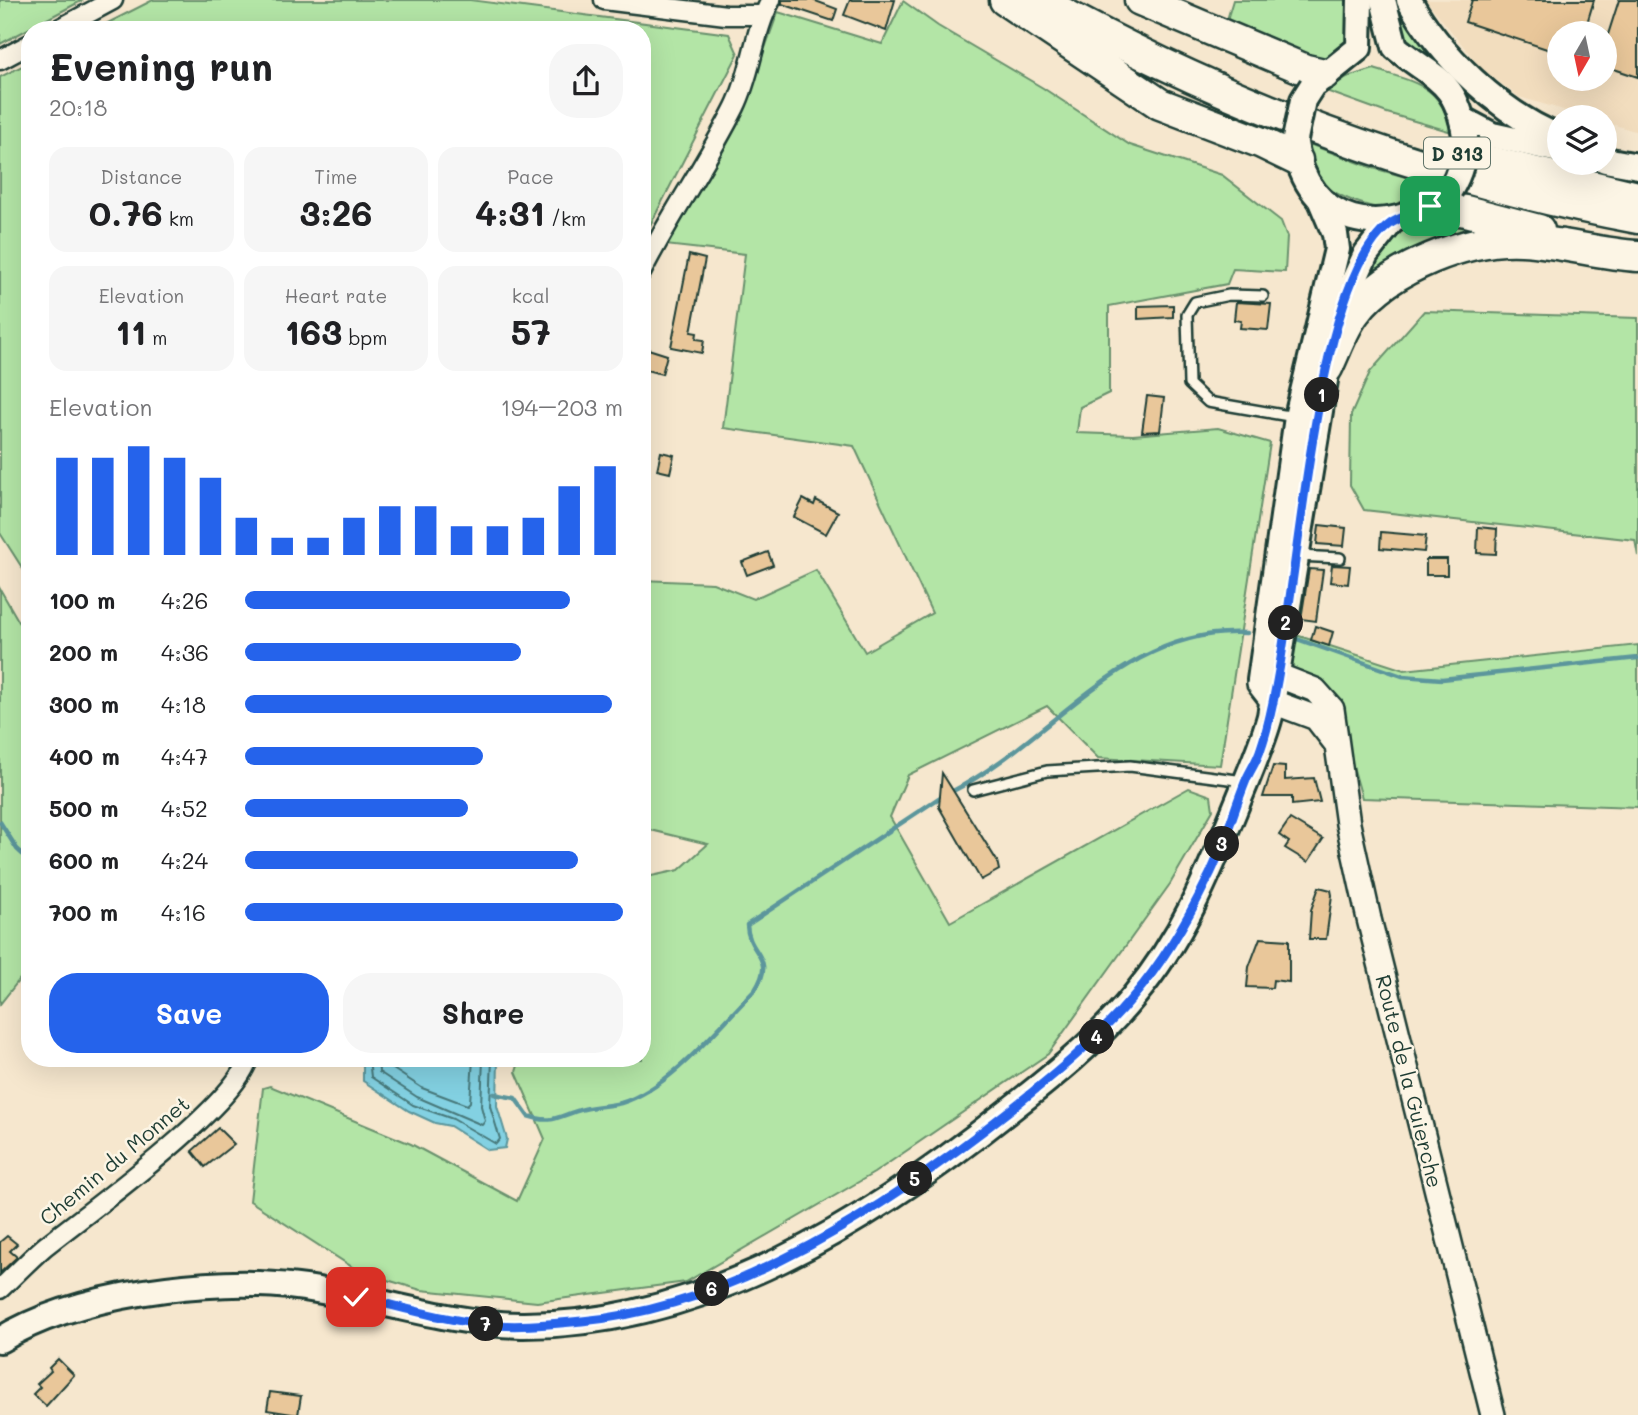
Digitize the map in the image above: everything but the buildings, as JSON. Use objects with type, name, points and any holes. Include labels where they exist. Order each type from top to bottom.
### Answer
[{"type":"highway","points":[[1005,0],[1160,104],[1262,143],[1296,149]]},
{"type":"highway","name":"D 313","points":[[1039,0],[1150,59],[1258,108],[1366,147],[1496,186],[1638,218]]},
{"type":"highway","name":"D 313","points":[[1079,0],[1153,38],[1262,87],[1383,131],[1500,165],[1638,197]]},
{"type":"highway","points":[[1140,0],[1306,70],[1327,73]]},
{"type":"highway","points":[[1440,198],[1466,211],[1638,256]]},
{"type":"highway","points":[[1327,368],[1354,312],[1398,272],[1422,261],[1499,240],[1523,240],[1638,256]]},
{"type":"main road","points":[[0,1340],[67,1310],[172,1288],[234,1283],[295,1287],[485,1324],[526,1325],[587,1321],[650,1310],[744,1278],[830,1234],[964,1147],[1088,1046],[1135,996],[1177,935],[1209,877],[1261,750],[1308,415],[1337,250],[1335,234],[1296,149],[1300,111],[1327,73],[1359,48],[1360,0]]},
{"type":"main road","points":[[1321,201],[1360,221],[1391,222],[1411,217],[1440,198],[1459,176],[1465,152],[1463,127],[1448,88],[1430,70],[1395,47],[1383,0]]},
{"type":"main road","points":[[1409,0],[1430,34],[1473,78],[1527,120],[1547,131]]},
{"type":"main road","points":[[1327,73],[1371,53],[1408,58]]},
{"type":"main road","points":[[1463,127],[1547,147]]},
{"type":"main road","points":[[1617,161],[1638,166]]},
{"type":"main road","points":[[1308,415],[1327,368],[1349,291],[1366,254],[1391,222]]},
{"type":"street","points":[[74,21],[113,0]]},
{"type":"street","points":[[604,0],[726,15],[767,7],[756,51],[736,105],[651,255]]},
{"type":"street","points":[[0,60],[21,49]]},
{"type":"street","name":"Route de la Guierche","points":[[1270,687],[1315,690],[1325,700],[1335,719],[1348,824],[1369,919],[1493,1415]]},
{"type":"street","name":"Chemin du Monnet","points":[[0,1289],[40,1251],[161,1154],[217,1103],[242,1067]]},
{"type":"lane","points":[[1264,296],[1229,295],[1195,302],[1188,315],[1189,384],[1208,402],[1308,415]]},
{"type":"lane","points":[[1287,554],[1340,558]]},
{"type":"lane","points":[[973,790],[1047,771],[1130,766],[1246,782]]},
{"type":"shaded area","points":[[1426,0],[1638,0],[1638,132],[1617,126],[1617,105],[1547,105],[1519,97],[1481,68]]},
{"type":"green space","points":[[0,0],[83,0],[43,21],[21,21],[21,33],[0,44]]},
{"type":"green space","points":[[153,0],[470,0],[630,21],[112,21]]},
{"type":"green space","points":[[1233,0],[1360,0],[1361,27],[1324,74],[1223,33]]},
{"type":"green space","points":[[1390,0],[1403,0],[1446,65],[1443,69],[1408,58]]},
{"type":"green space","points":[[903,1],[938,26],[1043,88],[1130,145],[1222,175],[1281,221],[1287,237],[1285,272],[1233,269],[1227,284],[1109,306],[1109,393],[1080,407],[1077,433],[1133,435],[1218,428],[1270,443],[1220,765],[1098,758],[1047,706],[908,775],[890,817],[950,922],[1189,788],[1211,796],[1213,810],[1170,884],[1048,1054],[874,1173],[686,1282],[537,1302],[421,1290],[360,1272],[250,1201],[263,1088],[270,1086],[411,1144],[517,1201],[545,1139],[516,1072],[518,1067],[651,1067],[651,876],[679,870],[708,844],[651,830],[651,580],[713,583],[753,599],[816,570],[865,652],[932,613],[854,446],[723,428],[745,254],[665,245],[745,104],[778,12],[882,44]]},
{"type":"green space","points":[[651,24],[729,34],[738,54],[651,223]]},
{"type":"green space","points":[[21,66],[21,566],[0,533],[0,77]]},
{"type":"green space","points":[[1374,69],[1414,82],[1433,95],[1441,104],[1452,132],[1326,91],[1347,77]]},
{"type":"green space","points":[[1309,144],[1373,168],[1435,185],[1429,192],[1389,212],[1360,203],[1325,185],[1311,161]]},
{"type":"green space","points":[[1434,217],[1487,231],[1374,275],[1370,271],[1385,237],[1420,225]]},
{"type":"green space","points":[[1424,311],[1638,318],[1638,556],[1635,540],[1364,510],[1350,485],[1351,415],[1370,372]]},
{"type":"green space","points":[[0,589],[21,625],[21,977],[0,1004]]},
{"type":"green space","points":[[1293,634],[1404,670],[1638,645],[1638,807],[1362,798],[1349,752],[1305,679],[1292,669],[1288,658]]},
{"type":"water","points":[[363,1067],[498,1067],[497,1106],[507,1139],[505,1148],[488,1150],[450,1126],[435,1123],[409,1111],[363,1081]]},
{"type":"waterway","points":[[951,792],[1022,745],[1090,691],[1163,647],[1203,635],[1247,633]]},
{"type":"waterway","points":[[1294,638],[1402,676],[1442,679],[1638,658]]},
{"type":"waterway","points":[[494,1094],[515,1098],[528,1116],[545,1120],[584,1109],[621,1103],[658,1084],[693,1054],[755,990],[763,970],[747,925],[942,796]]},
{"type":"waterway","points":[[0,822],[21,853]]},
{"type":"route","points":[[356,1297],[485,1324],[526,1325],[587,1321],[650,1310],[744,1278],[830,1234],[964,1147],[1088,1046],[1135,996],[1177,935],[1209,877],[1261,750],[1278,675],[1327,368],[1349,291],[1366,254],[1391,222],[1411,217],[1430,206]]}]
